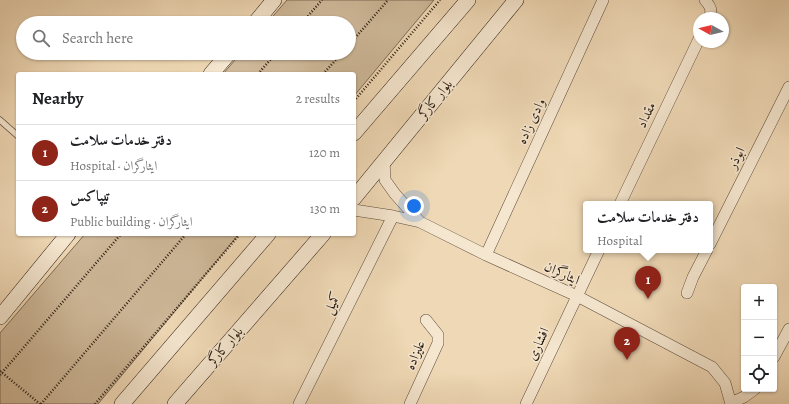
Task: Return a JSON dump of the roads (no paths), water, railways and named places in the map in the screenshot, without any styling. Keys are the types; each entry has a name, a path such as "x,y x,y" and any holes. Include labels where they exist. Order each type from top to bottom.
{"main road":[{"path":"261,16 274,0"},
{"path":"356,131 468,0"},
{"name":"بلوار کارگر","path":"356,196 516,0"},
{"path":"213,72 223,60"},
{"path":"0,317 66,236"},
{"path":"122,404 266,236"},
{"name":"بلوار کارگر","path":"175,404 321,236"}],"street":[{"name":"وادی زاده","path":"486,255 603,0"},
{"path":"705,0 710,7 711,12"},
{"name":"مقداد","path":"621,201 695,48"},
{"name":"ابوذر","path":"713,238 789,87"},
{"path":"384,161 385,180 395,194 420,222"},
{"name":"ایثارگران","path":"356,210 420,222 486,255 577,296 712,367 724,383 731,403"},
{"name":"کمیل","path":"299,404 393,216"},
{"path":"577,296 597,253"},
{"path":"687,293 706,253"},
{"name":"افشاری","path":"526,404 577,296"},
{"name":"علیزاده","path":"410,404 438,343 438,335 426,320"},
{"path":"775,356 789,329"},
{"path":"731,403 751,392"}],"lane":[{"path":"0,120 16,134"}],"place":[{"name":"دفتر خدمات سلامت","path":"648,299"},
{"name":"تیپاکس","path":"627,360"}]}
